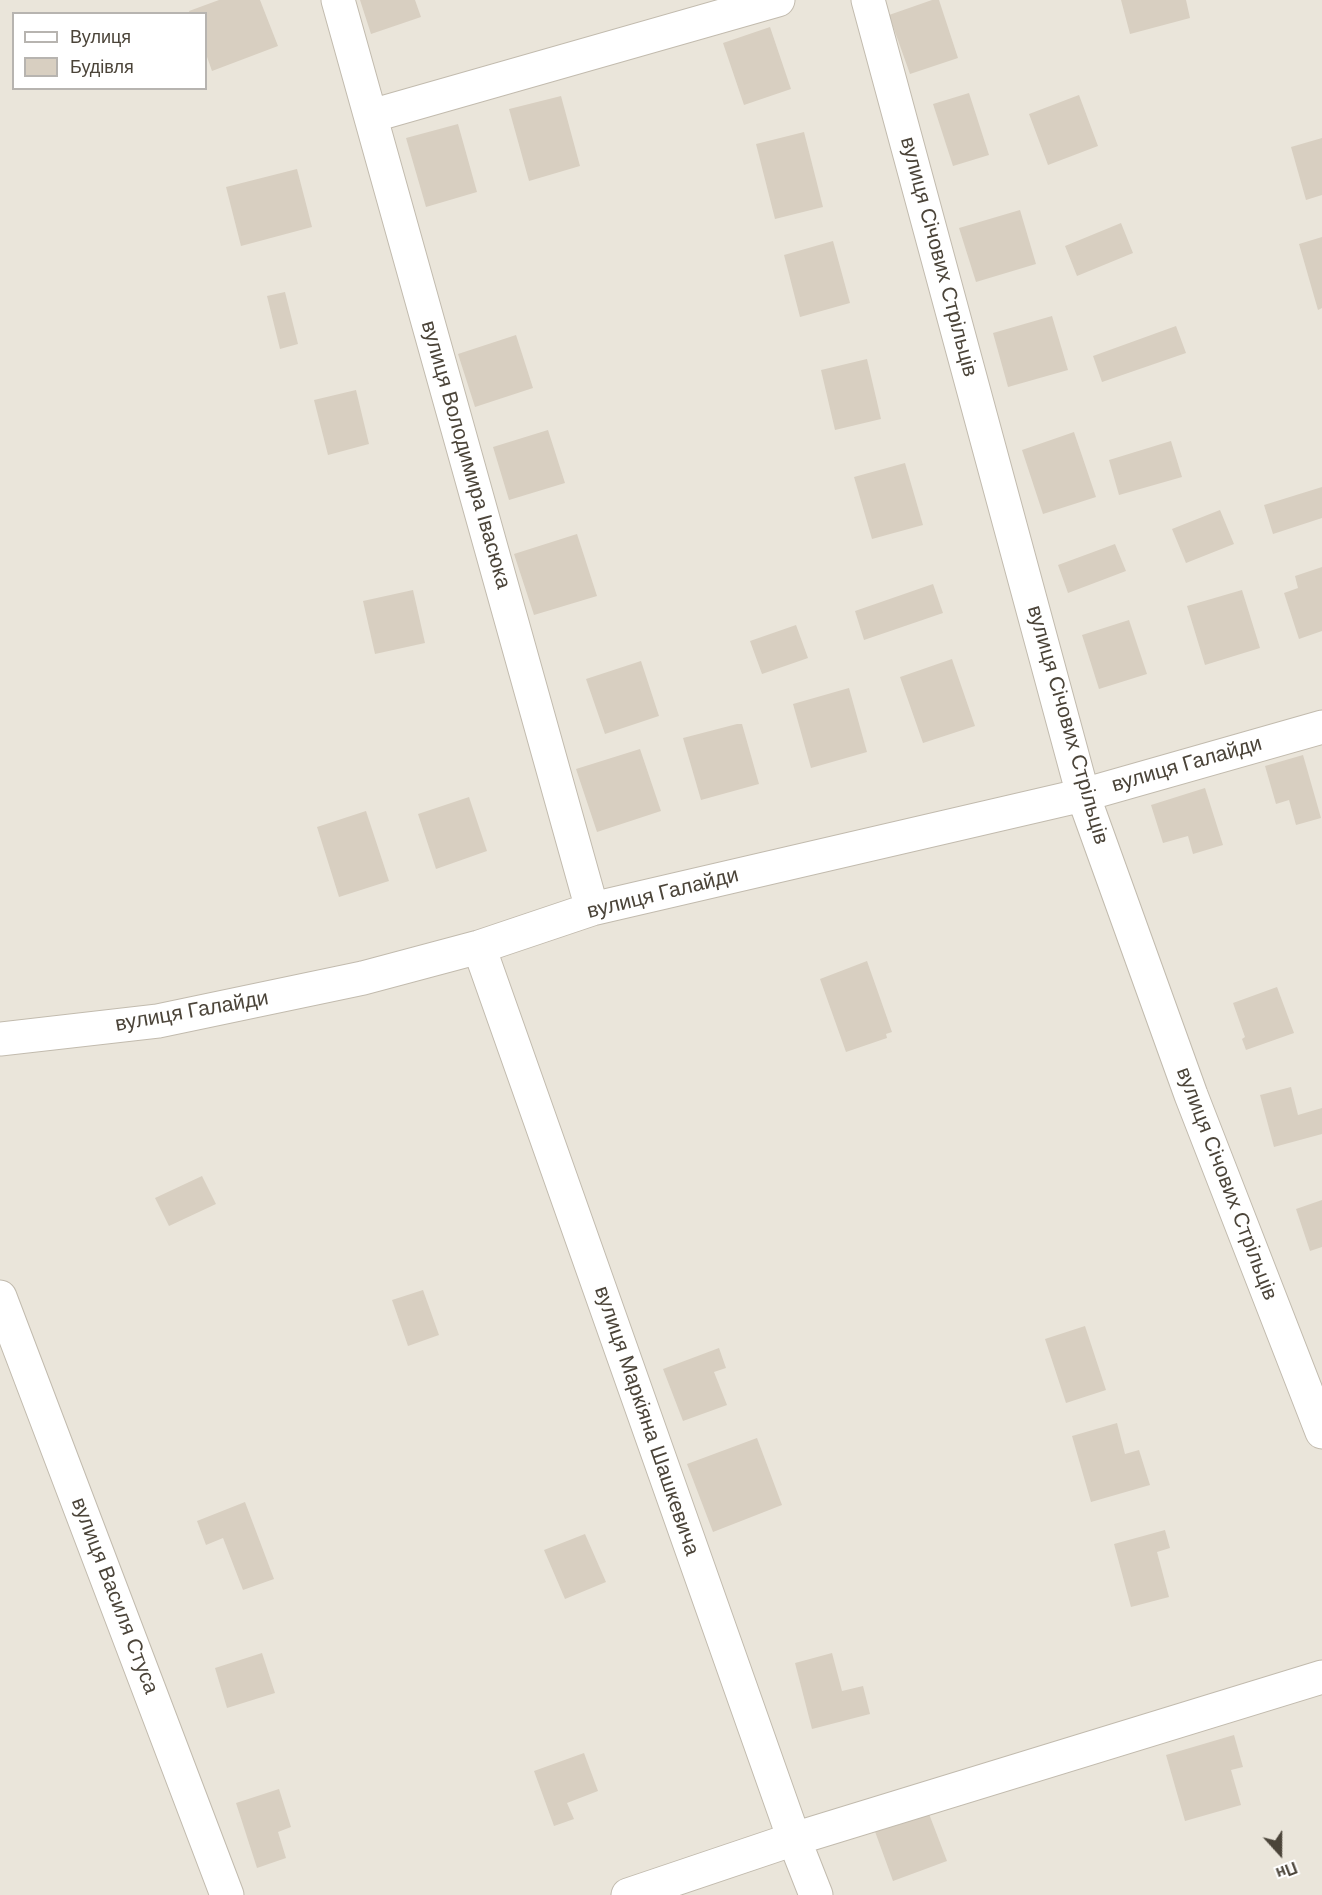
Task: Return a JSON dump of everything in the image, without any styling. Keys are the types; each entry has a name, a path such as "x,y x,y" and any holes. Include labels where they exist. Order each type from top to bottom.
{"street":[{"name":"вулиця Володимира Івасюка","path":"338,0 592,909"},
{"path":"371,116 777,0"},
{"name":"вулиця Січових Стрільців","path":"868,0 1083,795 1191,1095 1322,1432"},
{"name":"вулиця Галайди","path":"0,1039 158,1021 363,978 479,947 592,909 1083,795 1322,727"},
{"name":"вулиця Маркіяна Шашкевича","path":"479,947 794,1839 816,1895"},
{"name":"вулиця Василя Стуса","path":"0,1297 227,1895"},
{"path":"628,1895 794,1839 1322,1677"}],"shaded area":[{"path":"0,0 1322,0 1322,1895 0,1895"}],"building":[{"path":"219,0 260,0 278,46 212,71 207,57 207,12 189,11"},
{"path":"360,0 415,0 421,17 371,34"},
{"path":"932,0 939,0 958,58 910,74 889,15"},
{"path":"1121,0 1186,0 1190,18 1130,34"},
{"path":"770,27 791,89 744,105 723,43"},
{"path":"969,93 989,155 953,166 933,104"},
{"path":"1079,95 1098,146 1048,165 1029,114"},
{"path":"561,96 580,166 529,181 509,109"},
{"path":"458,124 477,192 426,207 406,138"},
{"path":"804,132 823,207 775,219 756,144"},
{"path":"1322,138 1322,195 1306,200 1291,147"},
{"path":"297,169 312,227 241,246 226,187"},
{"path":"1020,210 1036,264 976,282 959,228"},
{"path":"1121,223 1133,253 1077,276 1065,246"},
{"path":"1322,237 1322,308 1318,310 1299,244"},
{"path":"833,241 850,303 800,317 784,255"},
{"path":"285,292 298,344 280,349 267,296"},
{"path":"1052,316 1068,370 1008,387 993,333"},
{"path":"1176,326 1186,353 1102,382 1093,356"},
{"path":"516,335 533,388 475,407 458,354"},
{"path":"867,359 881,419 835,430 821,370"},
{"path":"356,390 369,444 328,455 314,400"},
{"path":"548,430 565,483 509,500 493,447"},
{"path":"1074,432 1096,497 1043,514 1022,450"},
{"path":"1171,441 1182,477 1119,495 1109,460"},
{"path":"905,463 923,525 872,539 854,477"},
{"path":"1322,487 1322,518 1273,534 1264,505"},
{"path":"1220,510 1234,544 1186,563 1172,529"},
{"path":"577,534 597,596 534,615 514,554"},
{"path":"1115,544 1126,571 1068,593 1058,565"},
{"path":"1322,567 1322,631 1299,639 1284,593 1298,588 1295,576"},
{"path":"933,584 943,613 864,640 855,611"},
{"path":"413,590 425,643 375,654 363,601"},
{"path":"1242,590 1260,648 1205,665 1187,606"},
{"path":"1129,620 1147,674 1099,689 1082,635"},
{"path":"796,625 808,658 762,674 750,641"},
{"path":"952,659 975,726 923,743 900,677"},
{"path":"641,661 659,716 605,734 586,679"},
{"path":"849,688 867,752 811,768 793,704"},
{"path":"742,724 759,784 701,800 683,738"},
{"path":"640,749 661,811 597,832 576,769"},
{"path":"1303,755 1321,818 1296,825 1289,800 1276,804 1265,766"},
{"path":"1205,788 1223,845 1193,854 1188,836 1163,843 1151,805"},
{"path":"469,797 487,851 436,869 418,814"},
{"path":"366,811 389,881 339,897 317,827"},
{"path":"867,961 892,1032 886,1034 887,1038 846,1052 820,979"},
{"path":"1277,987 1294,1033 1246,1050 1242,1039 1245,1037 1233,1003"},
{"path":"1291,1087 1298,1115 1322,1108 1322,1134 1274,1147 1260,1095"},
{"path":"202,1176 216,1204 169,1226 155,1198"},
{"path":"1322,1200 1322,1247 1310,1251 1296,1209"},
{"path":"423,1290 439,1335 408,1346 392,1300"},
{"path":"1085,1326 1106,1390 1066,1403 1045,1339"},
{"path":"719,1348 726,1368 714,1372 727,1405 683,1421 663,1369"},
{"path":"1117,1423 1125,1454 1139,1450 1150,1485 1091,1502 1072,1436"},
{"path":"757,1438 782,1505 713,1532 687,1464"},
{"path":"245,1502 274,1579 243,1590 223,1538 206,1545 197,1521"},
{"path":"1165,1530 1170,1548 1157,1552 1169,1597 1131,1607 1114,1544"},
{"path":"585,1534 606,1582 565,1599 544,1550"},
{"path":"262,1653 275,1693 227,1708 215,1668"},
{"path":"832,1653 842,1691 863,1686 870,1714 812,1729 795,1663"},
{"path":"1234,1735 1243,1767 1231,1770 1241,1805 1185,1821 1166,1755"},
{"path":"584,1753 598,1791 567,1803 574,1819 554,1826 534,1771"},
{"path":"279,1789 291,1827 278,1832 286,1858 257,1868 236,1803"},
{"path":"926,1806 947,1861 893,1881 873,1826"}]}
